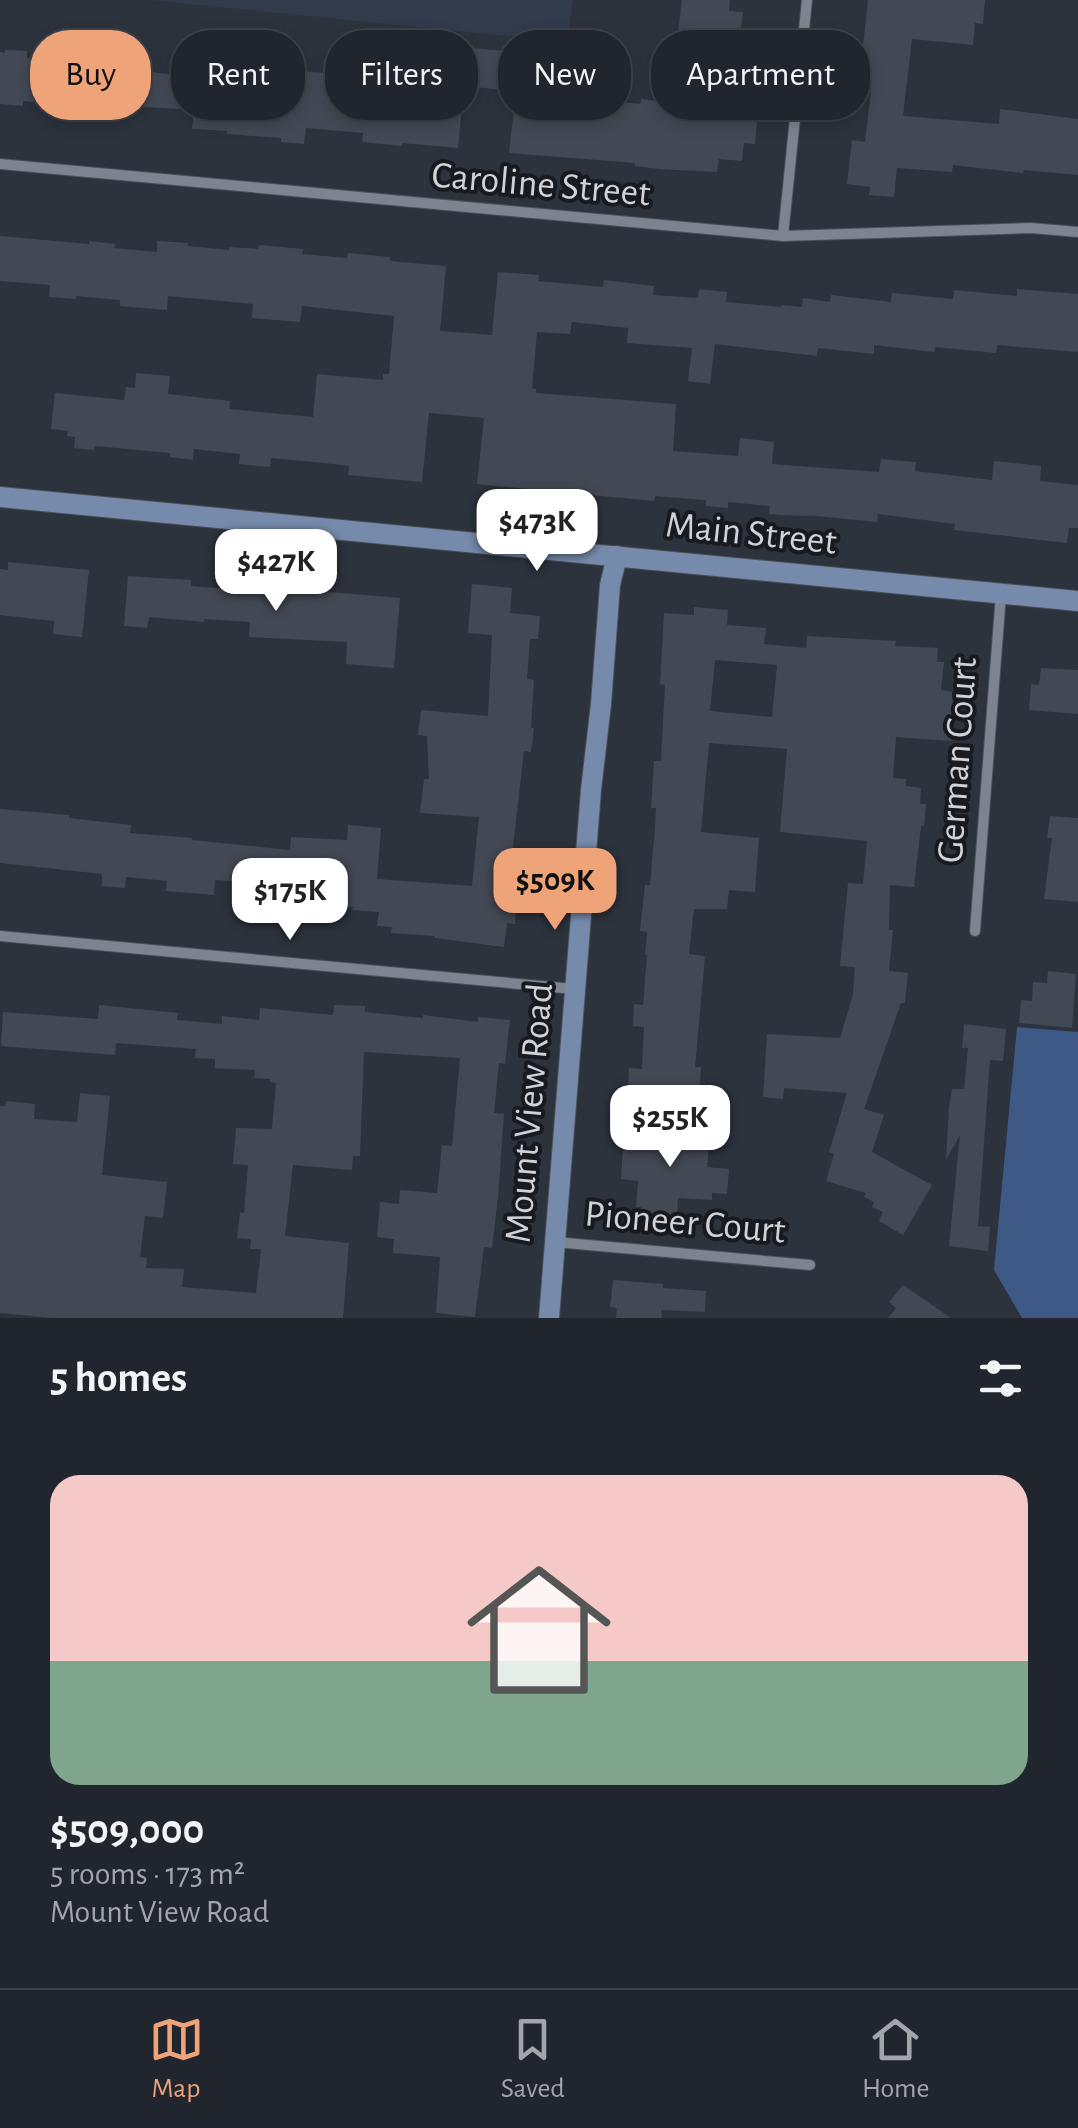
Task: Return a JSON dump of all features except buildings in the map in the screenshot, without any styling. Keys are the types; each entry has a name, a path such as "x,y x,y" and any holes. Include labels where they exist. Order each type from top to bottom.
{"street":[{"path":"783,236 808,0"},
{"name":"Caroline Street","path":"0,164 783,236 1032,228 1078,232"},
{"name":"Main Street","path":"0,497 1078,601"},
{"name":"Mount View Road","path":"549,1318 610,585 617,556"},
{"name":"German Court","path":"975,931 1001,594"},
{"path":"0,936 576,989"},
{"name":"Pioneer Court","path":"555,1242 810,1265"}],"shaded area":[{"path":"150,0 573,0 569,30 498,30 498,35 478,30"},
{"path":"1017,1027 1078,1032 1078,1318 1022,1318 994,1270"}]}
